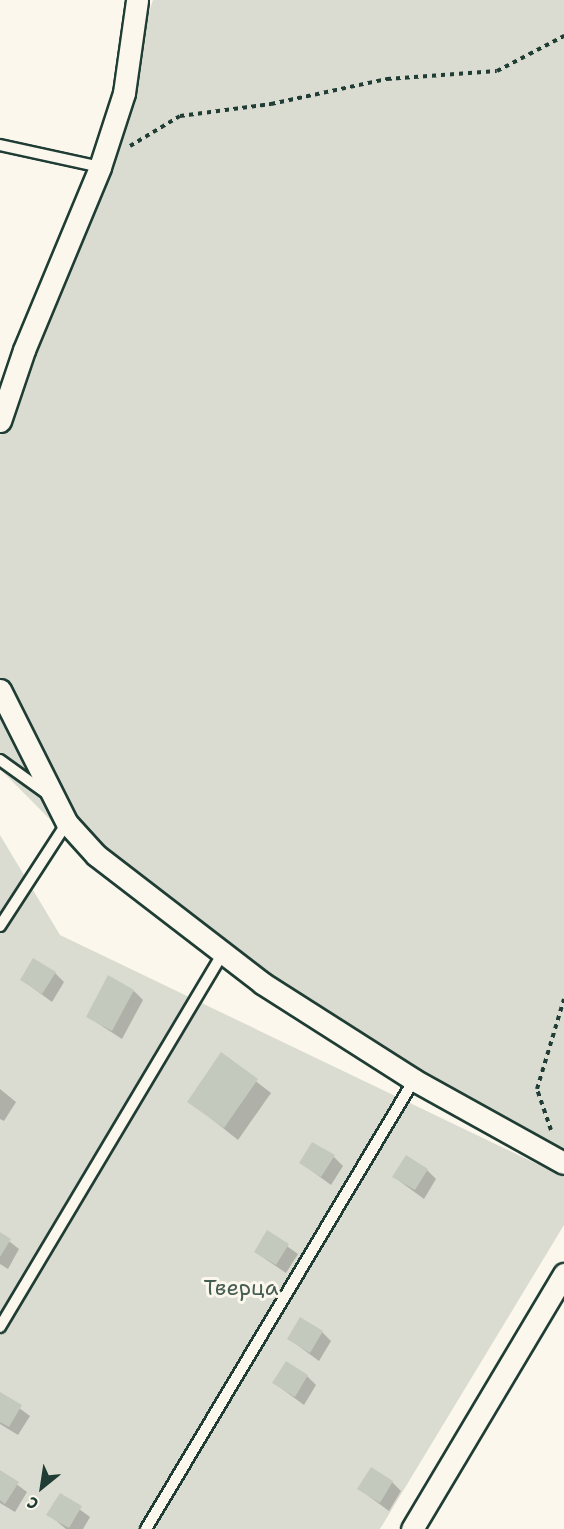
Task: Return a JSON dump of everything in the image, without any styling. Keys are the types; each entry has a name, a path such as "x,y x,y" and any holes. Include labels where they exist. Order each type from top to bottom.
{"street":[{"path":"0,421 24,350 100,167 124,93 137,0"},
{"path":"0,690 68,823 96,855 222,954 414,1080 562,1161"},
{"path":"412,1529 564,1274"}],"lane":[{"path":"0,145 100,167"},
{"path":"0,760 56,800"},
{"path":"0,926 68,823"},
{"path":"0,1327 222,954"},
{"path":"146,1529 414,1080"}],"path":[{"path":"100,167 180,116 271,104 387,79 496,72 564,36"},
{"path":"562,1161 537,1089 564,999"}],"green space":[{"path":"153,0 564,0 564,1163 109,879 0,769 0,436 54,296"},
{"name":"Тверца","path":"0,835 60,935 564,1177 564,1225 380,1529 0,1529"}],"building":[{"path":"33,958 56,972 42,994 20,980"},
{"path":"108,975 134,990 112,1031 86,1017"},
{"path":"221,1052 258,1079 224,1128 187,1102"},
{"path":"312,1142 335,1155 321,1177 299,1163"},
{"path":"406,1155 428,1169 415,1190 392,1177"},
{"path":"267,1230 289,1244 276,1265 254,1252"},
{"path":"0,1232 11,1239 0,1257"},
{"path":"300,1317 323,1331 310,1353 287,1339"},
{"path":"286,1361 308,1375 295,1397 272,1383"},
{"path":"0,1392 22,1405 9,1427 0,1422"},
{"path":"371,1467 393,1481 380,1503 357,1489"},
{"path":"0,1470 19,1482 5,1504 0,1500"},
{"path":"60,1493 82,1506 69,1528 46,1515"}]}
